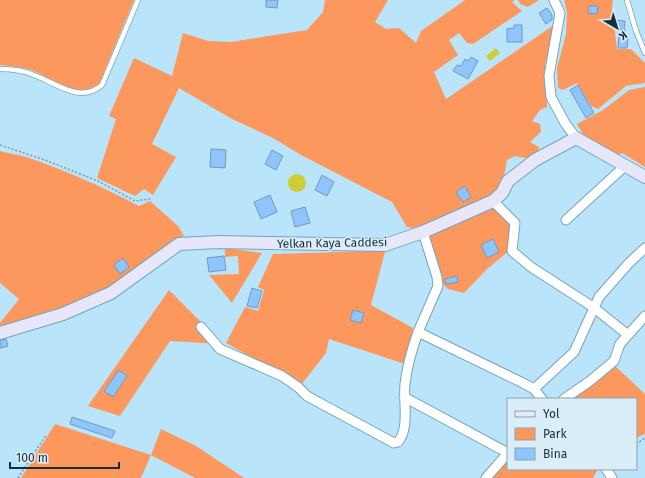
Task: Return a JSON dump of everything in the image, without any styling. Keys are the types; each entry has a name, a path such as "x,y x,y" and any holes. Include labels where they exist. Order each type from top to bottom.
{"street":[{"path":"554,0 560,13 549,76 552,97 565,123 576,138 645,177"},
{"name":"Yelkan Kaya Caddesi","path":"0,333 63,314 111,293 179,244 218,242 384,245 423,232 494,201 502,193 508,181 529,165 576,138"},
{"path":"566,220 626,165"},
{"path":"494,201 515,224 512,251 531,267 593,308 628,335"},
{"path":"201,327 220,349 282,376 298,387 307,396 394,443 398,442 403,435 404,397 411,352 438,286 437,277 423,232"},
{"path":"534,389 574,352 599,297 629,263 645,248"},
{"path":"565,398 590,381 614,361 620,344 645,316"},
{"path":"418,332 534,389 541,398"},
{"path":"404,397 507,452"},
{"path":"486,478 507,454"}],"lane":[{"path":"0,69 27,72 78,93 93,92 102,85 138,0"},
{"path":"627,0 636,31 645,53"}],"path":[{"path":"0,145 45,160 98,181 135,201 150,198"},
{"path":"18,478 46,435"}],"green space":[{"path":"0,0 134,0 99,84 89,89 80,90 63,86 37,72 28,69 0,65"},
{"path":"325,0 388,0 375,22 386,29 399,28 416,43 421,31 465,0 515,0 512,2 522,11 473,44 467,43 459,33 449,40 458,55 434,72 446,99 554,25 552,45 545,64 547,107 540,110 532,121 540,124 541,132 530,142 539,147 538,152 531,159 515,156 507,160 503,182 496,194 436,222 412,228 407,227 392,202 301,155 273,138 232,119 179,88 152,144 176,157 153,195 144,189 135,196 97,178 116,119 109,116 134,58 172,76 183,33 208,41 231,42 307,30 323,12"},
{"path":"518,0 539,0 528,7 520,4"},
{"path":"564,0 613,0 612,7 617,49 631,49 645,63 645,83 626,86 598,109 591,106 577,83 563,90 558,88 557,68 566,34 567,12"},
{"path":"645,87 645,167 622,153 618,155 584,136 577,124 603,110 629,90"},
{"path":"0,151 23,156 55,167 139,206 150,201 178,226 184,236 178,238 104,292 63,309 0,326 0,323 19,299 0,283"},
{"path":"493,204 511,225 509,251 487,269 464,293 448,289 443,284 429,233","holes":["493,239 499,252 487,258 481,245"]},
{"path":"225,248 262,253 232,303 209,275 239,274 238,256 225,257"},
{"path":"386,248 371,305 413,328 405,364 329,339 326,353 301,385 226,343 245,307 258,311 264,290 258,287 273,254 375,251","holes":["353,310 363,312 361,323 351,320"]},
{"path":"169,290 212,333 220,344 170,341 120,416 88,406"},
{"path":"614,365 645,394 645,434 637,438 637,398 571,398"},
{"path":"55,424 151,455 141,478 21,478"},
{"path":"161,429 196,446 244,478 195,478 151,455"},
{"path":"507,459 507,470 597,470 593,478 490,478"}],"shaded area":[{"path":"496,48 500,53 490,61 486,56"},
{"path":"297,174 303,177 306,183 303,189 297,192 291,189 288,183 291,177"}],"building":[{"path":"266,0 278,0 277,8 266,7"},
{"path":"589,6 598,6 597,14 588,13"},
{"path":"547,8 552,15 552,20 546,24 539,13"},
{"path":"615,20 625,21 624,30 615,29"},
{"path":"514,25 522,25 522,42 507,42 507,29 514,28"},
{"path":"619,30 625,30 625,38 628,38 627,48 618,48"},
{"path":"471,57 478,61 468,79 453,71 457,65 461,66 465,59 468,61"},
{"path":"578,85 594,113 586,118 570,90"},
{"path":"211,149 226,150 225,168 210,167"},
{"path":"272,150 283,156 276,170 265,164"},
{"path":"322,175 334,182 327,196 315,190"},
{"path":"465,186 471,197 463,202 456,192"},
{"path":"270,195 277,212 261,219 254,202"},
{"path":"305,207 310,223 295,227 291,211"},
{"path":"493,239 499,252 487,258 481,245"},
{"path":"224,256 226,270 209,272 207,258"},
{"path":"123,258 129,267 120,274 114,265"},
{"path":"457,276 458,282 446,284 445,279"},
{"path":"252,288 262,291 257,308 247,306"},
{"path":"353,310 364,313 361,323 350,320"},
{"path":"6,339 8,346 0,348 0,340"},
{"path":"119,370 127,376 113,397 104,391"},
{"path":"72,417 115,431 112,438 70,424"}]}
